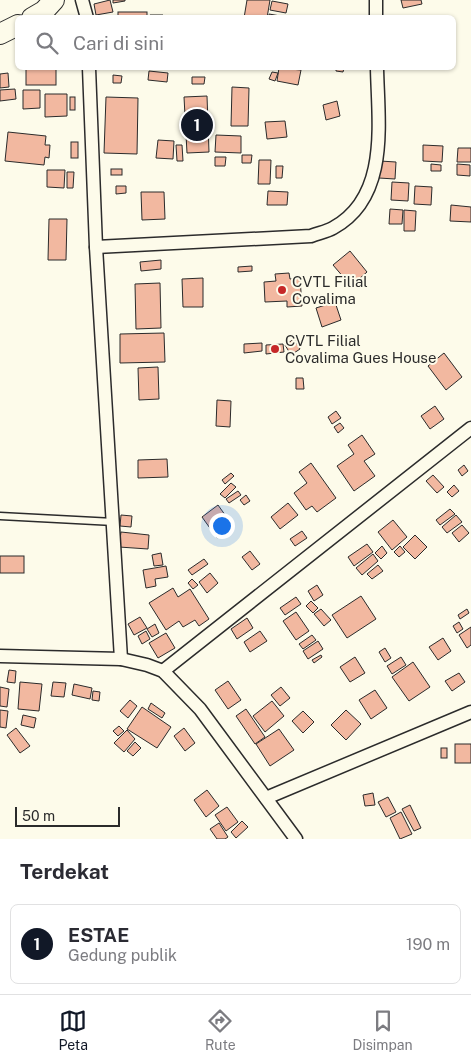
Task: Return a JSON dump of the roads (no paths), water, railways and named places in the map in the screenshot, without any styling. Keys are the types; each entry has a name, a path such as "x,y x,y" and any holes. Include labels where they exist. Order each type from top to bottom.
{"main road":[{"path":"37,15 44,11 54,0"},
{"path":"0,34 15,26"}],"street":[{"path":"82,0 86,15"},
{"path":"376,0 376,15"},
{"path":"89,70 96,247 121,659"},
{"path":"96,247 311,236 332,228 354,213 368,193 375,172 378,136 377,70"},
{"path":"163,671 471,428"},
{"path":"0,656 121,659 148,665 163,671 200,710 296,839"},
{"path":"266,798 471,712"}],"lane":[{"path":"0,516 114,522"}],"place":[{"name":"ESTAE","path":"197,125"},
{"name":"CVTL Filial Covalima","path":"282,290"},
{"name":"CVTL Filial Covalima Gues House","path":"275,349"}]}
